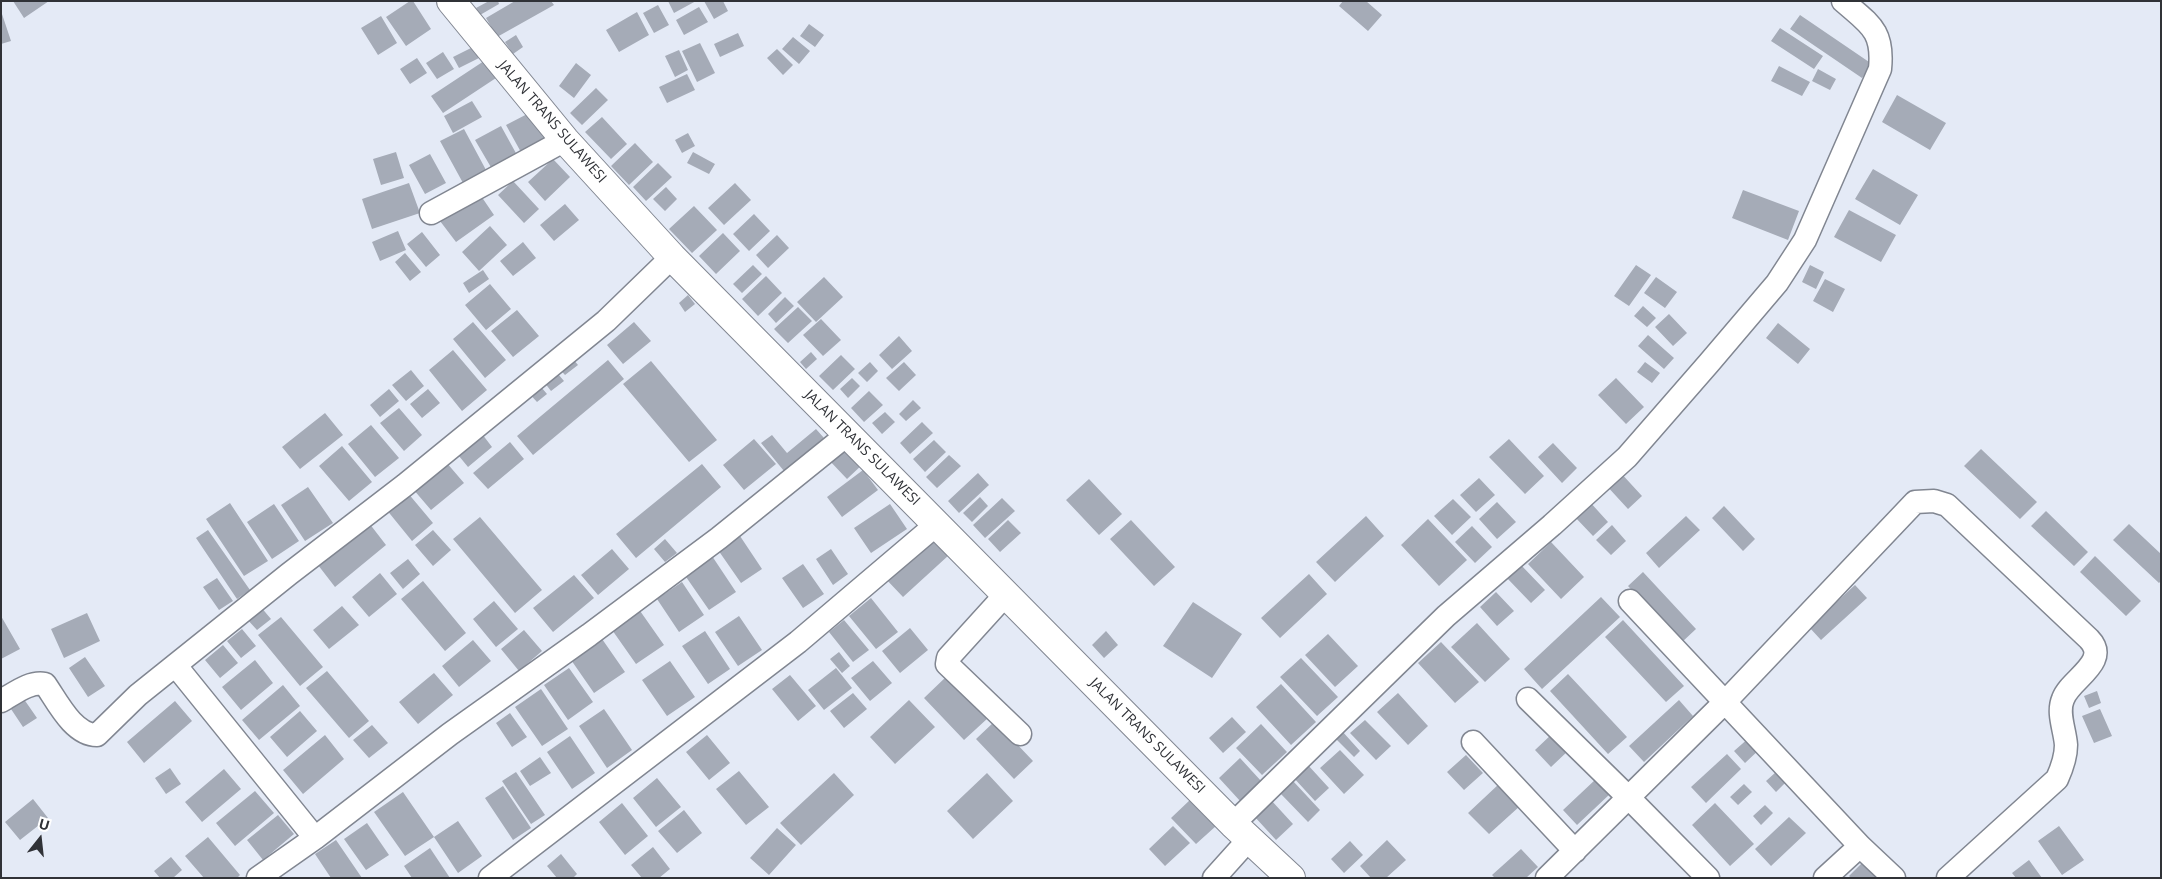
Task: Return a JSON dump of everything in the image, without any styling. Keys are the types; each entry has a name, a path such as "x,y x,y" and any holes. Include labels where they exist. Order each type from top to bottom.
{"highway":[{"name":"JALAN TRANS SULAWESI","path":"451,1 565,140 672,256 1242,831 1291,878"}],"street":[{"path":"1214,878 1242,831 1446,616 1552,525 1627,457 1777,283 1805,240 1880,69 1881,48 1879,37 1871,26 1842,1"},
{"path":"431,213 565,140"},
{"path":"1,702 30,685 45,684 76,726 91,735 97,734 138,695 289,574 405,485 606,321 672,256"},
{"path":"258,878 315,838 450,734 589,636 720,538 848,434"},
{"path":"1547,878 1725,702 1915,502 1934,501 1947,505 2089,639 2093,643 2095,656 2092,665 2068,689 2062,700 2061,711 2066,745 2065,759 2057,779 1948,878"},
{"path":"490,878 798,642 937,524"},
{"path":"1006,593 948,658 947,664 1020,734"},
{"path":"1630,600 1860,846 1894,878"},
{"path":"176,666 315,838"},
{"path":"1528,699 1630,798 1708,878"},
{"path":"1473,742 1575,850"},
{"path":"1825,878 1860,846"}],"building":[{"path":"13,1 49,1 24,18"},
{"path":"410,1 413,1 431,29 406,46 386,17"},
{"path":"489,1 498,1 499,4 480,15 476,8"},
{"path":"515,1 551,1 554,5 497,37 486,18"},
{"path":"668,1 696,1 674,13"},
{"path":"704,1 723,1 728,11 714,19"},
{"path":"1343,1 1366,1 1382,15 1368,31 1339,6"},
{"path":"658,5 669,25 654,33 643,13"},
{"path":"699,7 708,22 684,35 676,20"},
{"path":"1,11 11,41 1,44"},
{"path":"637,12 649,35 619,52 606,30"},
{"path":"1800,15 1872,64 1862,78 1790,29"},
{"path":"381,16 397,43 378,55 361,28"},
{"path":"809,24 824,35 815,47 800,36"},
{"path":"1780,28 1823,56 1814,69 1771,41"},
{"path":"738,33 744,46 720,57 714,44"},
{"path":"516,35 523,47 513,54 505,42"},
{"path":"793,37 810,51 799,64 782,49"},
{"path":"700,43 715,73 697,82 682,51"},
{"path":"473,47 479,58 459,68 453,57"},
{"path":"777,49 793,65 783,75 767,58"},
{"path":"679,50 688,70 675,77 665,56"},
{"path":"443,52 454,69 437,79 426,63"},
{"path":"417,58 427,73 410,84 400,69"},
{"path":"484,61 496,78 443,113 431,96"},
{"path":"576,63 591,75 574,98 559,86"},
{"path":"1779,66 1810,82 1802,96 1771,81"},
{"path":"1818,69 1836,79 1830,90 1812,81"},
{"path":"687,74 695,90 667,103 659,87"},
{"path":"596,88 608,100 582,125 570,113"},
{"path":"1897,95 1946,123 1930,150 1882,122"},
{"path":"472,101 482,117 453,133 444,116"},
{"path":"535,110 550,139 522,154 506,125"},
{"path":"602,117 627,144 611,159 585,132"},
{"path":"501,126 517,155 492,169 475,140"},
{"path":"464,129 486,170 463,183 440,141"},
{"path":"688,133 695,146 682,153 675,140"},
{"path":"635,143 653,162 629,185 611,166"},
{"path":"396,152 404,178 381,185 373,159"},
{"path":"693,152 715,164 709,174 687,163"},
{"path":"430,154 446,183 425,194 409,165"},
{"path":"553,159 570,177 545,201 528,182"},
{"path":"658,163 672,177 646,201 633,187"},
{"path":"1873,169 1918,195 1900,225 1855,199"},
{"path":"513,181 539,209 524,223 498,195"},
{"path":"409,183 420,213 372,229 362,199"},
{"path":"735,183 751,200 724,225 708,208"},
{"path":"666,187 677,199 665,211 653,199"},
{"path":"1743,190 1799,211 1788,240 1732,218"},
{"path":"479,193 494,215 456,242 440,221"},
{"path":"565,204 579,220 554,241 540,225"},
{"path":"694,206 717,230 692,253 669,229"},
{"path":"1849,210 1896,235 1881,262 1834,237"},
{"path":"754,214 770,231 749,251 733,234"},
{"path":"490,226 507,245 479,271 462,252"},
{"path":"398,231 406,250 380,261 372,242"},
{"path":"422,232 440,255 426,267 407,244"},
{"path":"723,233 740,251 716,274 699,256"},
{"path":"777,235 789,248 768,268 756,255"},
{"path":"523,242 536,258 513,276 500,261"},
{"path":"405,253 421,272 410,281 395,262"},
{"path":"753,265 762,274 742,293 733,284"},
{"path":"1636,265 1651,275 1629,306 1614,296"},
{"path":"1810,265 1824,272 1816,289 1802,282"},
{"path":"483,270 489,279 469,293 463,283"},
{"path":"766,276 782,293 758,316 742,299"},
{"path":"824,277 843,297 816,322 797,302"},
{"path":"1656,277 1677,292 1665,308 1644,293"},
{"path":"1825,279 1845,289 1833,312 1813,301"},
{"path":"490,284 511,309 486,330 465,305"},
{"path":"688,295 695,304 685,312 679,303"},
{"path":"785,297 794,306 776,323 768,314"},
{"path":"1643,306 1656,318 1647,327 1634,316"},
{"path":"798,307 812,321 788,343 774,329"},
{"path":"517,310 539,336 513,357 491,331"},
{"path":"1669,314 1687,333 1673,346 1655,327"},
{"path":"821,319 841,340 823,356 803,335"},
{"path":"473,322 506,360 485,378 453,339"},
{"path":"634,322 651,341 623,364 607,345"},
{"path":"1778,323 1810,349 1798,364 1766,338"},
{"path":"1648,335 1674,358 1664,369 1638,346"},
{"path":"899,336 912,351 892,369 879,355"},
{"path":"453,350 487,390 462,411 429,370"},
{"path":"811,352 817,359 806,369 800,362"},
{"path":"568,353 578,365 565,375 555,364"},
{"path":"841,355 855,369 833,390 819,376"},
{"path":"608,360 624,379 533,455 517,436"},
{"path":"651,361 717,440 689,462 623,384"},
{"path":"870,362 878,371 867,382 858,373"},
{"path":"904,362 916,375 899,391 886,378"},
{"path":"1645,362 1660,373 1652,383 1637,372"},
{"path":"553,368 564,381 551,391 541,378"},
{"path":"411,370 424,386 406,401 392,385"},
{"path":"852,378 860,386 848,398 840,389"},
{"path":"1616,378 1644,407 1626,424 1598,395"},
{"path":"536,381 547,394 537,402 526,390"},
{"path":"389,389 399,401 380,417 370,405"},
{"path":"428,389 440,403 422,418 410,404"},
{"path":"869,391 883,405 864,422 851,408"},
{"path":"913,400 921,408 906,421 899,414"},
{"path":"399,408 422,435 404,451 380,423"},
{"path":"885,412 895,422 882,434 872,423"},
{"path":"325,413 343,435 300,469 282,447"},
{"path":"922,422 933,433 910,454 900,443"},
{"path":"371,425 399,458 375,477 348,444"},
{"path":"816,429 824,438 784,471 761,443 772,435 787,453"},
{"path":"479,430 492,447 468,467 454,450"},
{"path":"754,439 776,464 744,490 723,465"},
{"path":"1509,439 1544,476 1525,494 1489,457"},
{"path":"934,440 946,452 925,472 913,459"},
{"path":"510,442 524,459 488,489 473,473"},
{"path":"845,443 864,463 847,479 828,459"},
{"path":"1553,443 1577,468 1562,483 1538,457"},
{"path":"342,446 372,482 349,501 319,466"},
{"path":"1981,449 2037,502 2020,519 1964,466"},
{"path":"949,455 961,466 937,488 926,477"},
{"path":"446,462 464,483 431,510 413,489"},
{"path":"702,464 721,487 636,558 616,534"},
{"path":"863,470 878,490 842,517 827,497"},
{"path":"1619,471 1642,496 1628,509 1605,484"},
{"path":"978,473 989,485 959,513 948,501"},
{"path":"1479,478 1495,495 1476,512 1460,495"},
{"path":"1089,479 1122,514 1099,535 1066,500"},
{"path":"308,487 333,523 305,541 281,505"},
{"path":"407,492 433,523 412,541 386,509"},
{"path":"980,497 988,506 972,522 963,513"},
{"path":"1002,498 1015,511 985,538 973,525"},
{"path":"1453,499 1471,517 1452,535 1434,516"},
{"path":"1589,501 1608,522 1593,536 1574,516"},
{"path":"1497,502 1516,522 1497,539 1479,519"},
{"path":"230,503 268,561 244,576 206,519"},
{"path":"274,504 299,541 272,559 247,522"},
{"path":"890,504 907,529 871,553 854,528"},
{"path":"1724,506 1755,539 1743,551 1712,518"},
{"path":"2046,511 2088,552 2074,566 2031,526"},
{"path":"1366,516 1384,536 1335,582 1316,562"},
{"path":"1686,516 1700,530 1659,568 1646,553"},
{"path":"480,517 542,590 515,613 453,539"},
{"path":"1428,519 1467,560 1439,586 1401,545"},
{"path":"1008,520 1021,533 1000,552 988,539"},
{"path":"1131,520 1175,567 1154,586 1110,539"},
{"path":"369,523 386,545 335,587 318,565"},
{"path":"2129,524 2161,554 2161,581 2159,583 2113,540"},
{"path":"1612,525 1626,541 1611,555 1596,540"},
{"path":"1472,526 1492,547 1475,563 1455,542"},
{"path":"208,530 250,590 237,599 196,538"},
{"path":"433,530 451,550 433,566 415,545"},
{"path":"738,533 762,569 741,583 716,547"},
{"path":"929,534 949,555 903,597 884,577"},
{"path":"665,539 677,553 665,562 654,549"},
{"path":"1551,542 1584,577 1561,599 1528,564"},
{"path":"612,549 629,569 598,595 581,575"},
{"path":"831,549 848,574 833,585 816,559"},
{"path":"712,556 736,592 709,610 684,574"},
{"path":"2095,556 2141,601 2126,616 2080,572"},
{"path":"408,559 420,574 403,589 390,573"},
{"path":"803,564 824,594 803,608 782,578"},
{"path":"1520,564 1545,590 1531,603 1506,577"},
{"path":"1643,572 1696,629 1681,643 1628,586"},
{"path":"380,573 397,594 369,617 352,597"},
{"path":"1309,574 1327,594 1280,638 1261,618"},
{"path":"574,575 594,598 553,632 533,608"},
{"path":"217,578 233,601 219,610 203,587"},
{"path":"423,581 466,633 445,651 401,599"},
{"path":"682,582 704,615 679,632 657,599"},
{"path":"1855,585 1867,598 1821,640 1809,627"},
{"path":"1496,592 1514,611 1497,626 1480,607"},
{"path":"1601,597 1620,617 1542,689 1524,669"},
{"path":"871,598 898,632 876,649 849,616"},
{"path":"494,601 518,629 496,647 473,619"},
{"path":"1193,602 1242,634 1212,678 1163,646"},
{"path":"260,606 271,619 257,630 246,618"},
{"path":"342,606 359,625 329,649 313,630"},
{"path":"638,608 664,645 636,664 610,627"},
{"path":"87,613 100,641 64,658 51,629"},
{"path":"1,616 20,649 1,659"},
{"path":"739,616 762,650 738,666 715,632"},
{"path":"281,617 323,667 300,686 258,635"},
{"path":"844,620 869,650 853,662 829,632"},
{"path":"1623,620 1684,686 1666,702 1605,637"},
{"path":"1477,623 1510,659 1485,682 1451,647"},
{"path":"910,628 928,650 900,673 882,651"},
{"path":"242,629 256,646 241,658 227,641"},
{"path":"524,630 542,651 519,671 501,649"},
{"path":"705,631 730,669 708,684 682,646"},
{"path":"1106,631 1118,645 1104,658 1092,645"},
{"path":"1328,634 1358,666 1335,687 1305,655"},
{"path":"600,636 625,672 594,693 569,657"},
{"path":"473,640 491,661 459,687 442,666"},
{"path":"1441,642 1479,682 1455,703 1418,663"},
{"path":"223,645 238,663 220,678 205,660"},
{"path":"839,652 850,666 842,673 830,659"},
{"path":"85,657 105,686 88,697 69,668"},
{"path":"1301,658 1338,697 1317,716 1280,677"},
{"path":"255,660 273,683 241,710 222,687"},
{"path":"670,661 695,697 667,716 642,680"},
{"path":"873,661 892,683 870,701 851,678"},
{"path":"569,668 593,702 568,720 544,685"},
{"path":"836,668 852,688 824,710 808,690"},
{"path":"327,671 369,721 349,738 306,688"},
{"path":"434,673 453,695 418,724 399,702"},
{"path":"1568,674 1627,737 1608,754 1550,691"},
{"path":"790,675 816,706 798,721 772,689"},
{"path":"948,675 988,718 964,740 924,698"},
{"path":"1281,684 1316,722 1291,745 1256,707"},
{"path":"283,685 300,706 259,740 242,720"},
{"path":"541,689 568,729 542,746 515,707"},
{"path":"2097,691 2101,703 2089,708 2084,696"},
{"path":"19,692 37,718 23,727 5,700"},
{"path":"853,693 867,709 844,728 830,711"},
{"path":"1398,693 1428,726 1408,745 1377,712"},
{"path":"909,700 935,727 895,764 870,737"},
{"path":"1679,700 1693,716 1644,762 1629,746"},
{"path":"175,701 192,721 144,763 127,742"},
{"path":"604,709 632,750 607,768 579,726"},
{"path":"2100,709 2112,736 2094,743 2082,716"},
{"path":"300,711 317,731 287,757 270,737"},
{"path":"510,713 527,737 512,747 496,723"},
{"path":"1232,717 1246,732 1223,753 1209,738"},
{"path":"1365,720 1391,746 1376,760 1350,733"},
{"path":"995,721 1033,761 1014,779 976,739"},
{"path":"1261,724 1287,752 1262,775 1236,748"},
{"path":"372,725 388,743 369,758 353,740"},
{"path":"1342,731 1360,751 1354,757 1335,738"},
{"path":"1553,733 1569,750 1551,767 1535,750"},
{"path":"325,735 344,759 303,794 283,770"},
{"path":"707,735 730,763 709,780 686,752"},
{"path":"570,736 595,773 572,789 547,752"},
{"path":"1750,737 1761,748 1745,763 1734,751"},
{"path":"1340,750 1364,775 1344,794 1320,768"},
{"path":"1727,754 1741,769 1706,803 1691,787"},
{"path":"1466,755 1483,773 1464,790 1447,772"},
{"path":"540,757 551,773 530,786 520,771"},
{"path":"1240,758 1262,782 1241,802 1219,778"},
{"path":"1307,764 1329,788 1315,801 1293,777"},
{"path":"170,768 181,784 166,794 155,778"},
{"path":"224,769 241,789 202,822 185,802"},
{"path":"739,771 769,807 746,825 716,789"},
{"path":"516,772 545,815 531,824 502,781"},
{"path":"1776,772 1785,783 1776,792 1766,781"},
{"path":"834,773 854,795 801,845 780,823"},
{"path":"987,773 1013,801 973,839 947,811"},
{"path":"657,778 681,807 656,827 633,798"},
{"path":"1596,779 1610,794 1577,825 1563,810"},
{"path":"1293,781 1320,810 1308,822 1280,793"},
{"path":"1499,784 1520,806 1489,834 1468,813"},
{"path":"1744,784 1752,792 1738,805 1730,797"},
{"path":"503,786 531,828 513,840 485,798"},
{"path":"255,791 274,813 235,846 216,823"},
{"path":"403,792 434,837 405,856 374,812"},
{"path":"33,799 48,818 20,840 5,822"},
{"path":"1191,799 1216,826 1196,844 1171,818"},
{"path":"1271,800 1293,824 1276,840 1254,816"},
{"path":"622,803 648,836 625,855 599,822"},
{"path":"1715,803 1754,844 1730,866 1692,825"},
{"path":"1765,805 1773,813 1761,825 1753,816"},
{"path":"684,810 702,833 677,853 658,831"},
{"path":"278,815 294,834 263,860 247,840"},
{"path":"1789,817 1806,833 1771,866 1755,849"},
{"path":"458,821 482,856 458,873 434,837"},
{"path":"367,823 389,855 366,870 344,839"},
{"path":"1173,826 1190,843 1165,866 1149,849"},
{"path":"2059,826 2084,860 2062,875 2038,841"},
{"path":"777,828 796,845 769,875 750,858"},
{"path":"208,837 240,875 237,878 204,878 185,856"},
{"path":"336,840 362,878 331,878 315,854"},
{"path":"1387,840 1406,860 1386,878 1371,878 1360,866"},
{"path":"1350,841 1363,855 1344,873 1331,859"},
{"path":"653,847 670,869 659,878 642,878 631,865"},
{"path":"430,848 450,878 412,878 404,866"},
{"path":"1521,849 1538,867 1526,878 1495,878 1492,875"},
{"path":"561,854 577,874 573,878 557,878 547,866"},
{"path":"171,857 182,870 173,878 160,878 154,871"},
{"path":"1867,858 1886,878 1851,878 1849,876"},
{"path":"2029,860 2042,878 2016,878 2012,873"}]}
